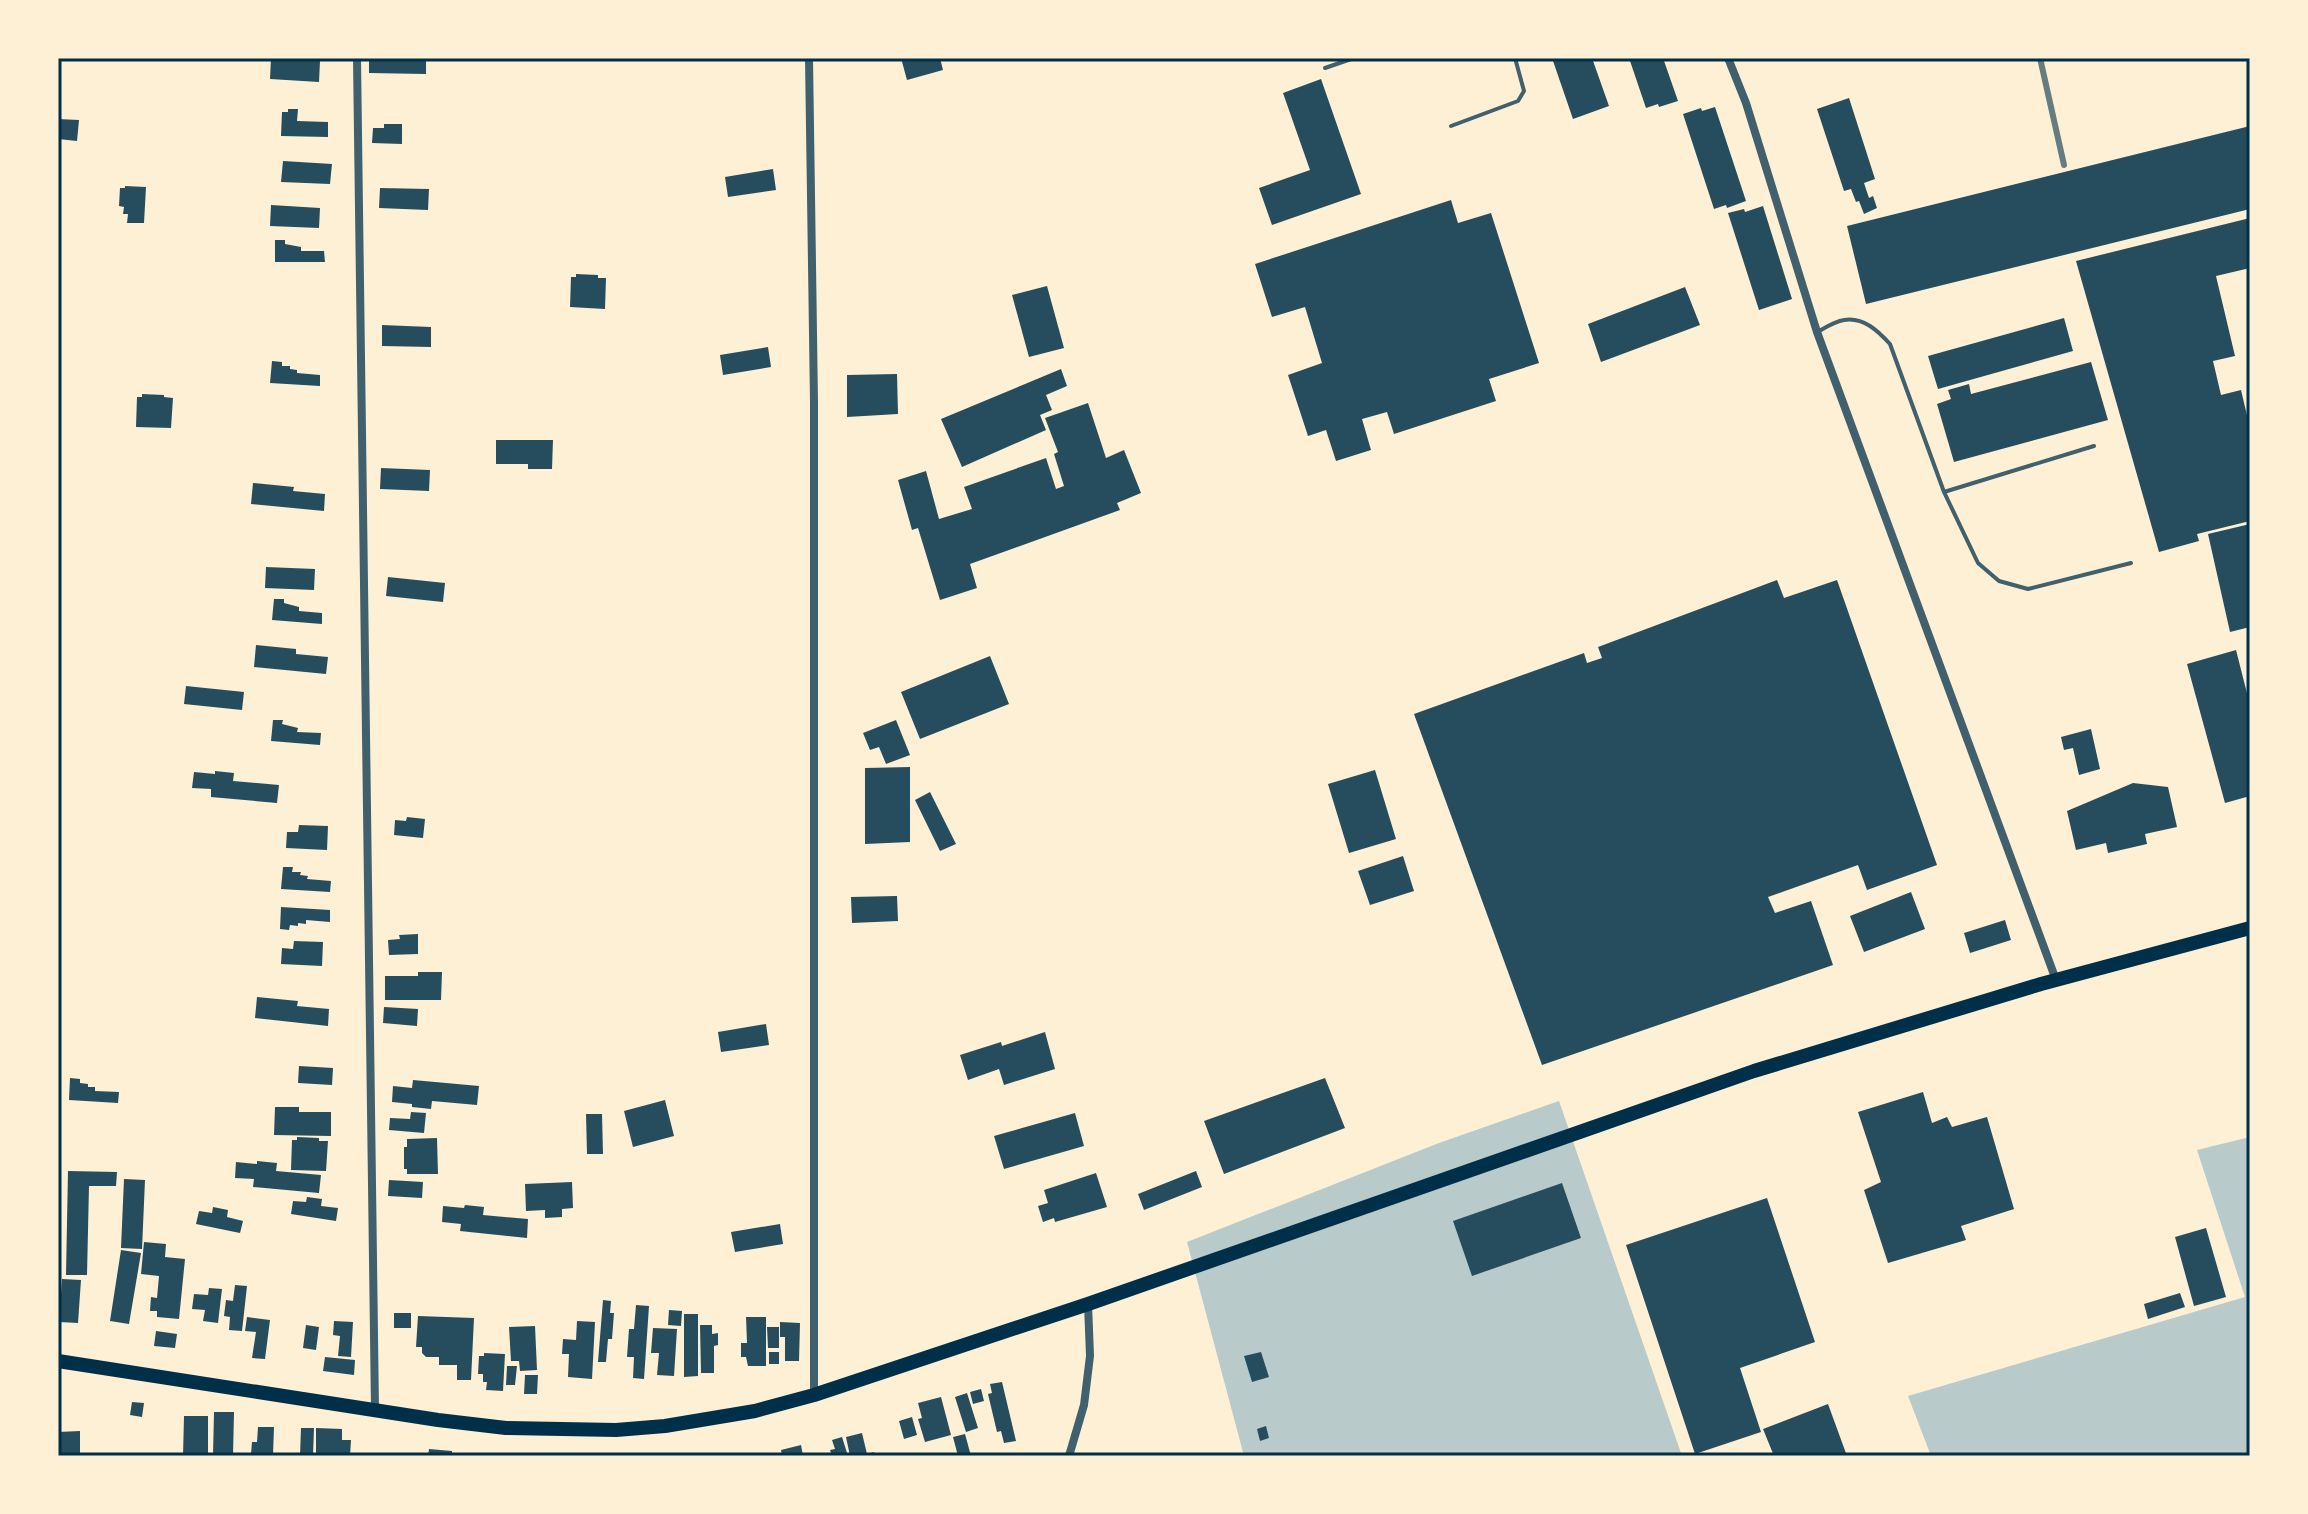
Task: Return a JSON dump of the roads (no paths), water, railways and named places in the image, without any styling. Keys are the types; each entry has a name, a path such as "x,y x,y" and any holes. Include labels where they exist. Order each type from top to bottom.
{"main road":[{"path":"58,1361 506,1428 616,1430 665,1426 755,1411 814,1395 1088,1304 1754,1071 2056,980 2250,928"}],"street":[{"path":"357,58 375,1410"},
{"path":"809,58 814,402 814,1395"},
{"path":"1728,58 1746,103 1817,332 2056,980"},
{"path":"1069,1456 1084,1405 1090,1356 1088,1304"}],"lane":[{"path":"1325,68 1354,58"},
{"path":"1451,126 1518,101 1524,91 1515,58"},
{"path":"1817,332 1844,320 1865,322 1890,344 1944,492 1978,563 1999,581 2028,589 2131,563"},
{"path":"1944,492 2094,446"}],"railway":[{"path":"2040,58 2064,165"}]}
